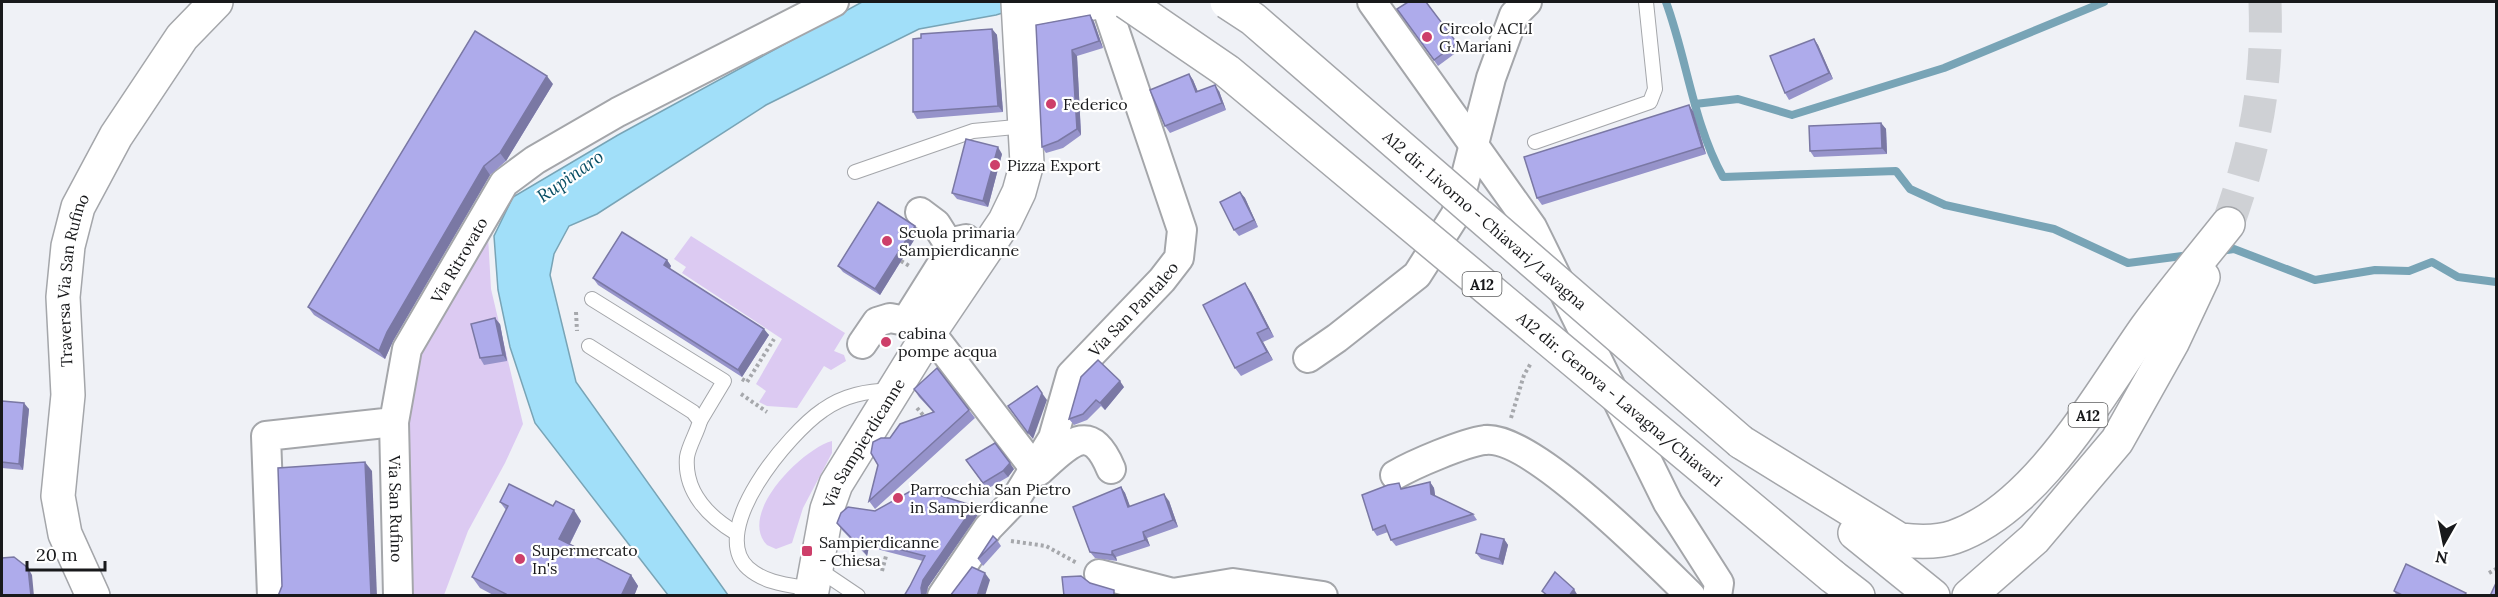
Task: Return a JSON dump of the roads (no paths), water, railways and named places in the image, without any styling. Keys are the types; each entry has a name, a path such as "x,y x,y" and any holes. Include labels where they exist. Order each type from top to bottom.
{"main road":[{"name":"Traversa Via San Rufino","path":"93,596 65,534 58,496 68,395 63,297 68,246 78,207 116,136 182,37 216,2"},
{"path":"1019,9 1098,2"},
{"name":"A12 dir. Genova - Lavagna/Chiavari","path":"1126,2 1227,71 1840,586"},
{"name":"A12 dir. Livorno - Chiavari/Lavagna","path":"1227,2 1253,19 1741,442 1888,545"},
{"name":"Via Sampierdicanne","path":"813,584 827,509 836,484 930,332 1005,221 1019,192 1027,163 1019,9"},
{"name":"A12","path":"1888,545 1953,537 1977,527 2013,503 2081,425 2147,328 2228,224 2172,344 2117,441 2034,539 1969,596"},
{"name":"A12","path":"1888,545 1930,593"},
{"name":"A12","path":"1840,586 1858,596"}],"street":[{"name":"Via Ritrovato","path":"394,422 407,349 504,183 535,160 618,112 834,2"},
{"name":"Via San Pantaleo","path":"942,596 987,528 1015,501 1053,438 1071,375 1162,280 1179,258 1182,230 1105,2"},
{"path":"1372,2 1532,227 1668,503 1719,584 1717,596"},
{"path":"1308,358 1417,275 1456,214 1491,78 1514,15 1527,2"},
{"path":"862,344 877,322 890,318 906,321 961,241 948,243 936,224 920,212"},
{"path":"930,332 1034,468 1039,471 1070,443 1088,440 1102,448 1111,469"},
{"path":"272,596 266,436 394,422"},
{"name":"Via San Rufino","path":"394,422 398,596"},
{"path":"1395,475 1416,464 1485,440 1503,443 1545,466 1602,512 1691,596"},
{"path":"1099,574 1173,593 1233,583 1323,596"}],"lane":[{"path":"1535,142 1650,102 1655,89 1647,2"},
{"path":"855,172 973,131 1026,126"},
{"path":"592,299 724,381 700,421 687,457 689,476 695,494 704,508 714,521 736,533"},
{"path":"588,346 693,412 700,421"},
{"path":"858,596 813,584 764,580 747,567 737,553 736,533 759,481 780,450 822,410 852,396 870,391 894,390"}],"water":[{"name":"Rupinaro","path":"862,2 1038,2 996,15 919,29 766,105 597,214 569,226 554,254 550,275 576,382 728,595 668,595 535,423 510,347 498,290 494,236 513,197 618,135"}],"waterway":[{"path":"1666,2 1704,135 1723,177 1896,171 1910,189 1945,205 2054,229 2128,263 2190,255"},
{"path":"1695,104 1738,99 1792,115 1944,68 2104,2"},
{"path":"2220,251 2234,249 2315,280 2375,270 2409,271 2432,262 2458,277 2496,282"}],"tunnel":[{"path":"2228,224 2246,169 2258,115 2264,60 2265,2"}],"place":[{"name":"Circolo ACLI G.Mariani","path":"1427,37"},
{"name":"Federico","path":"1051,104"},
{"name":"Pizza Export","path":"995,165"},
{"name":"Scuola primaria Sampierdicanne","path":"887,241"},
{"name":"cabina pompe acqua","path":"886,342"},
{"name":"Parrocchia San Pietro in Sampierdicanne","path":"898,498"},
{"name":"Sampierdicanne - Chiesa","path":"807,551"},
{"name":"Supermercato In's","path":"520,559"}]}
